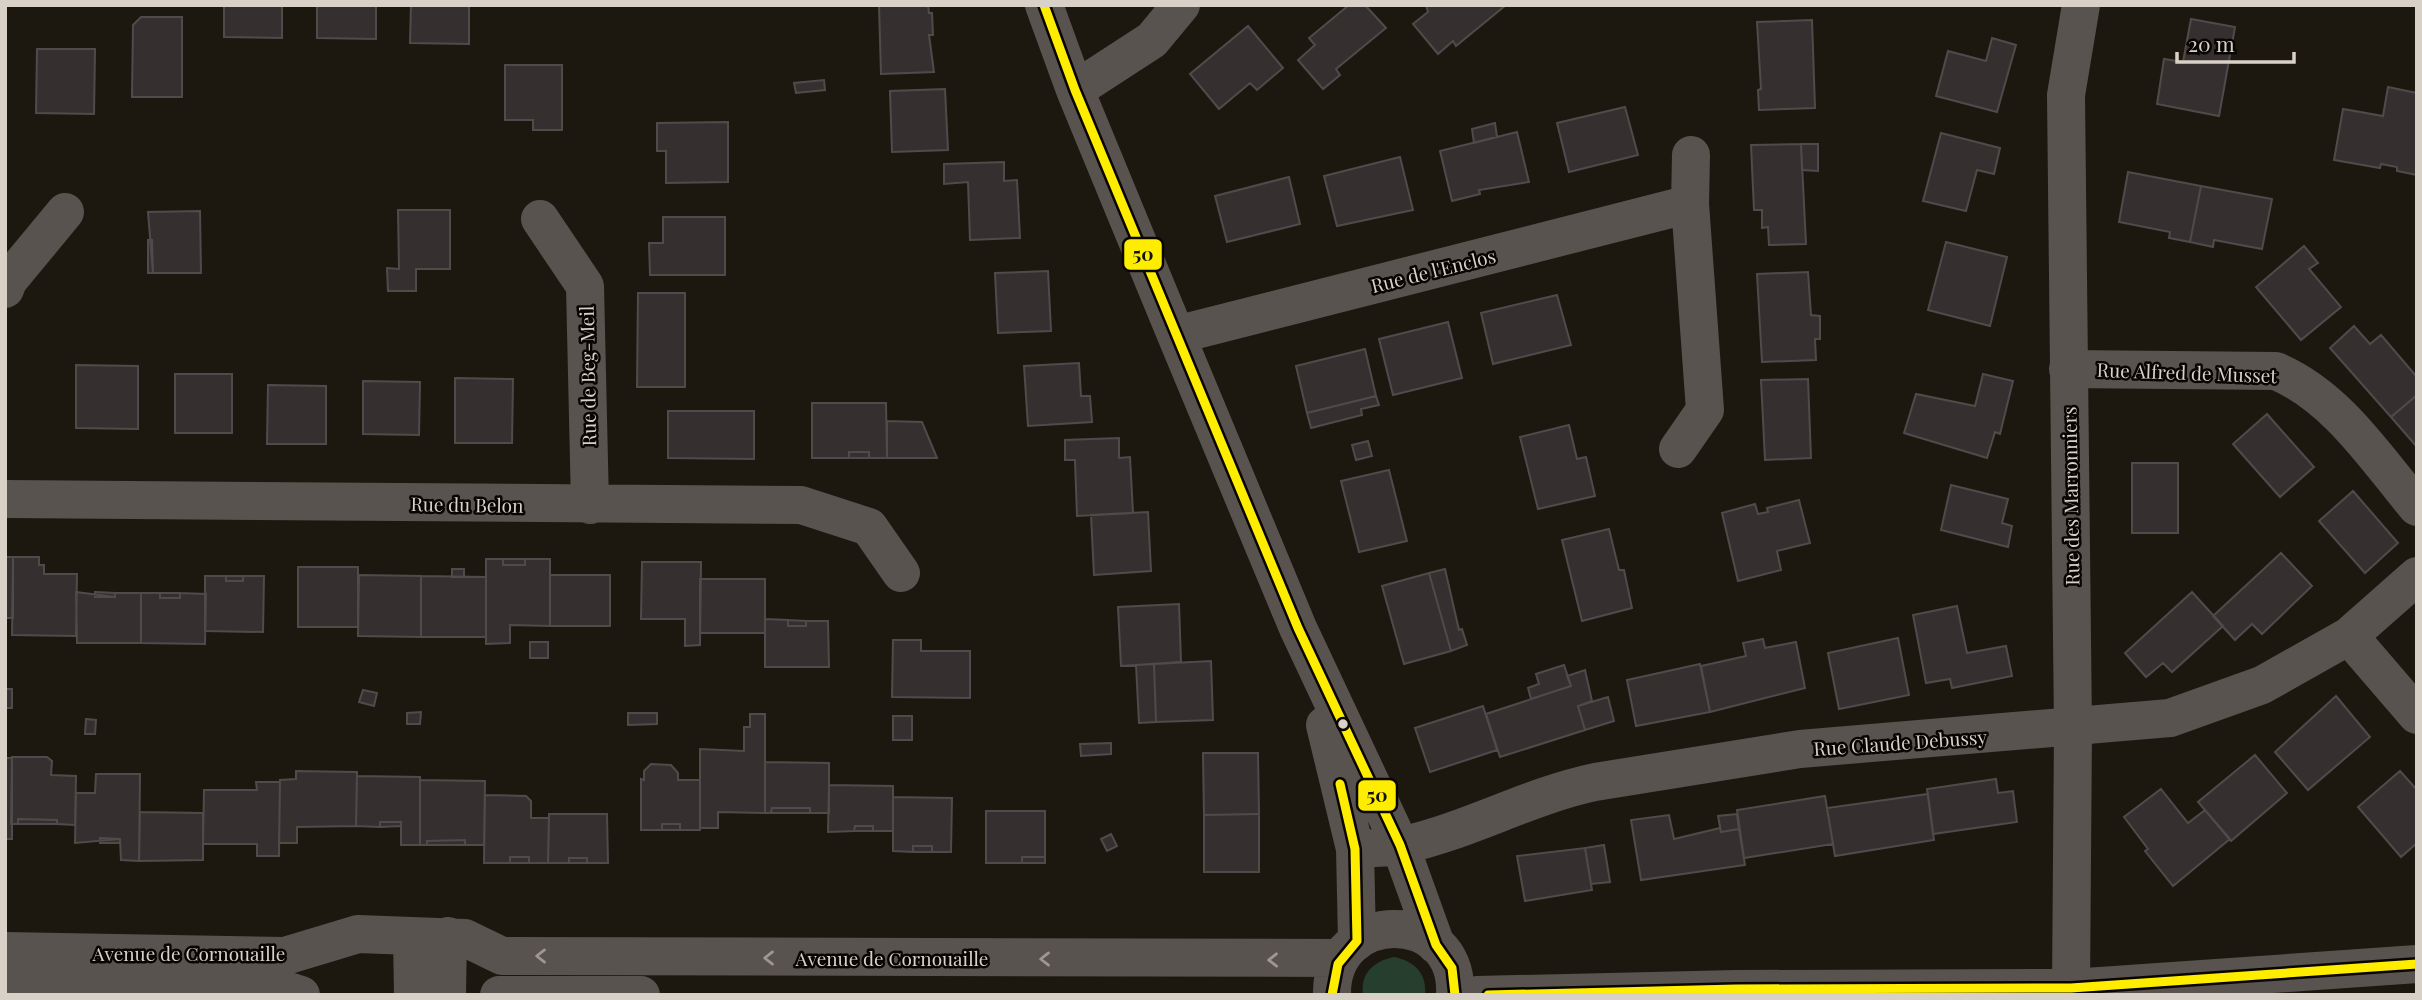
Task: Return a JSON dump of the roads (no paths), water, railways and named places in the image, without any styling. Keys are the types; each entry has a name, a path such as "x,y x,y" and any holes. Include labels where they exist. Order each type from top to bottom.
{"street":[{"path":"1044,5 1075,90 1298,628 1400,845 1436,945 1452,968 1455,995"},
{"path":"1075,90 1152,40 1181,5"},
{"name":"Rue des Marronniers","path":"2071,988 2073,729 2066,95 2081,5"},
{"path":"1678,449 1705,410 1690,204 1691,155"},
{"name":"Rue de l'Enclos","path":"1176,335 1690,204"},
{"path":"5,289 8,281 65,212"},
{"name":"Rue de Beg-Meil","path":"540,219 585,286 590,505"},
{"name":"Rue Alfred de Musset","path":"2068,369 2276,371 2303,383 2325,399 2417,507"},
{"name":"Rue du Belon","path":"5,499 801,505 869,527 901,573"},
{"name":"Rue Claude Debussy","path":"1355,849 1400,845 1437,836 1563,789 1800,749 2073,729 2170,718 2262,685 2349,636 2417,576"},
{"path":"1298,628 1355,849 1349,949 1333,979 1332,995"},
{"path":"2349,636 2417,715"},
{"path":"1349,949 1378,930 1393,928 1417,932 1436,945"},
{"name":"Avenue de Cornouaille","path":"5,951 285,956 358,934 465,938 502,956 1349,949"},
{"path":"413,995 430,937"},
{"path":"430,937 447,995"},
{"path":"1477,995 1737,989 2233,986 2417,964"},
{"name":"Avenue de Cornouaille","path":"5,987 288,991 301,995"},
{"path":"499,995 642,995"}]}
